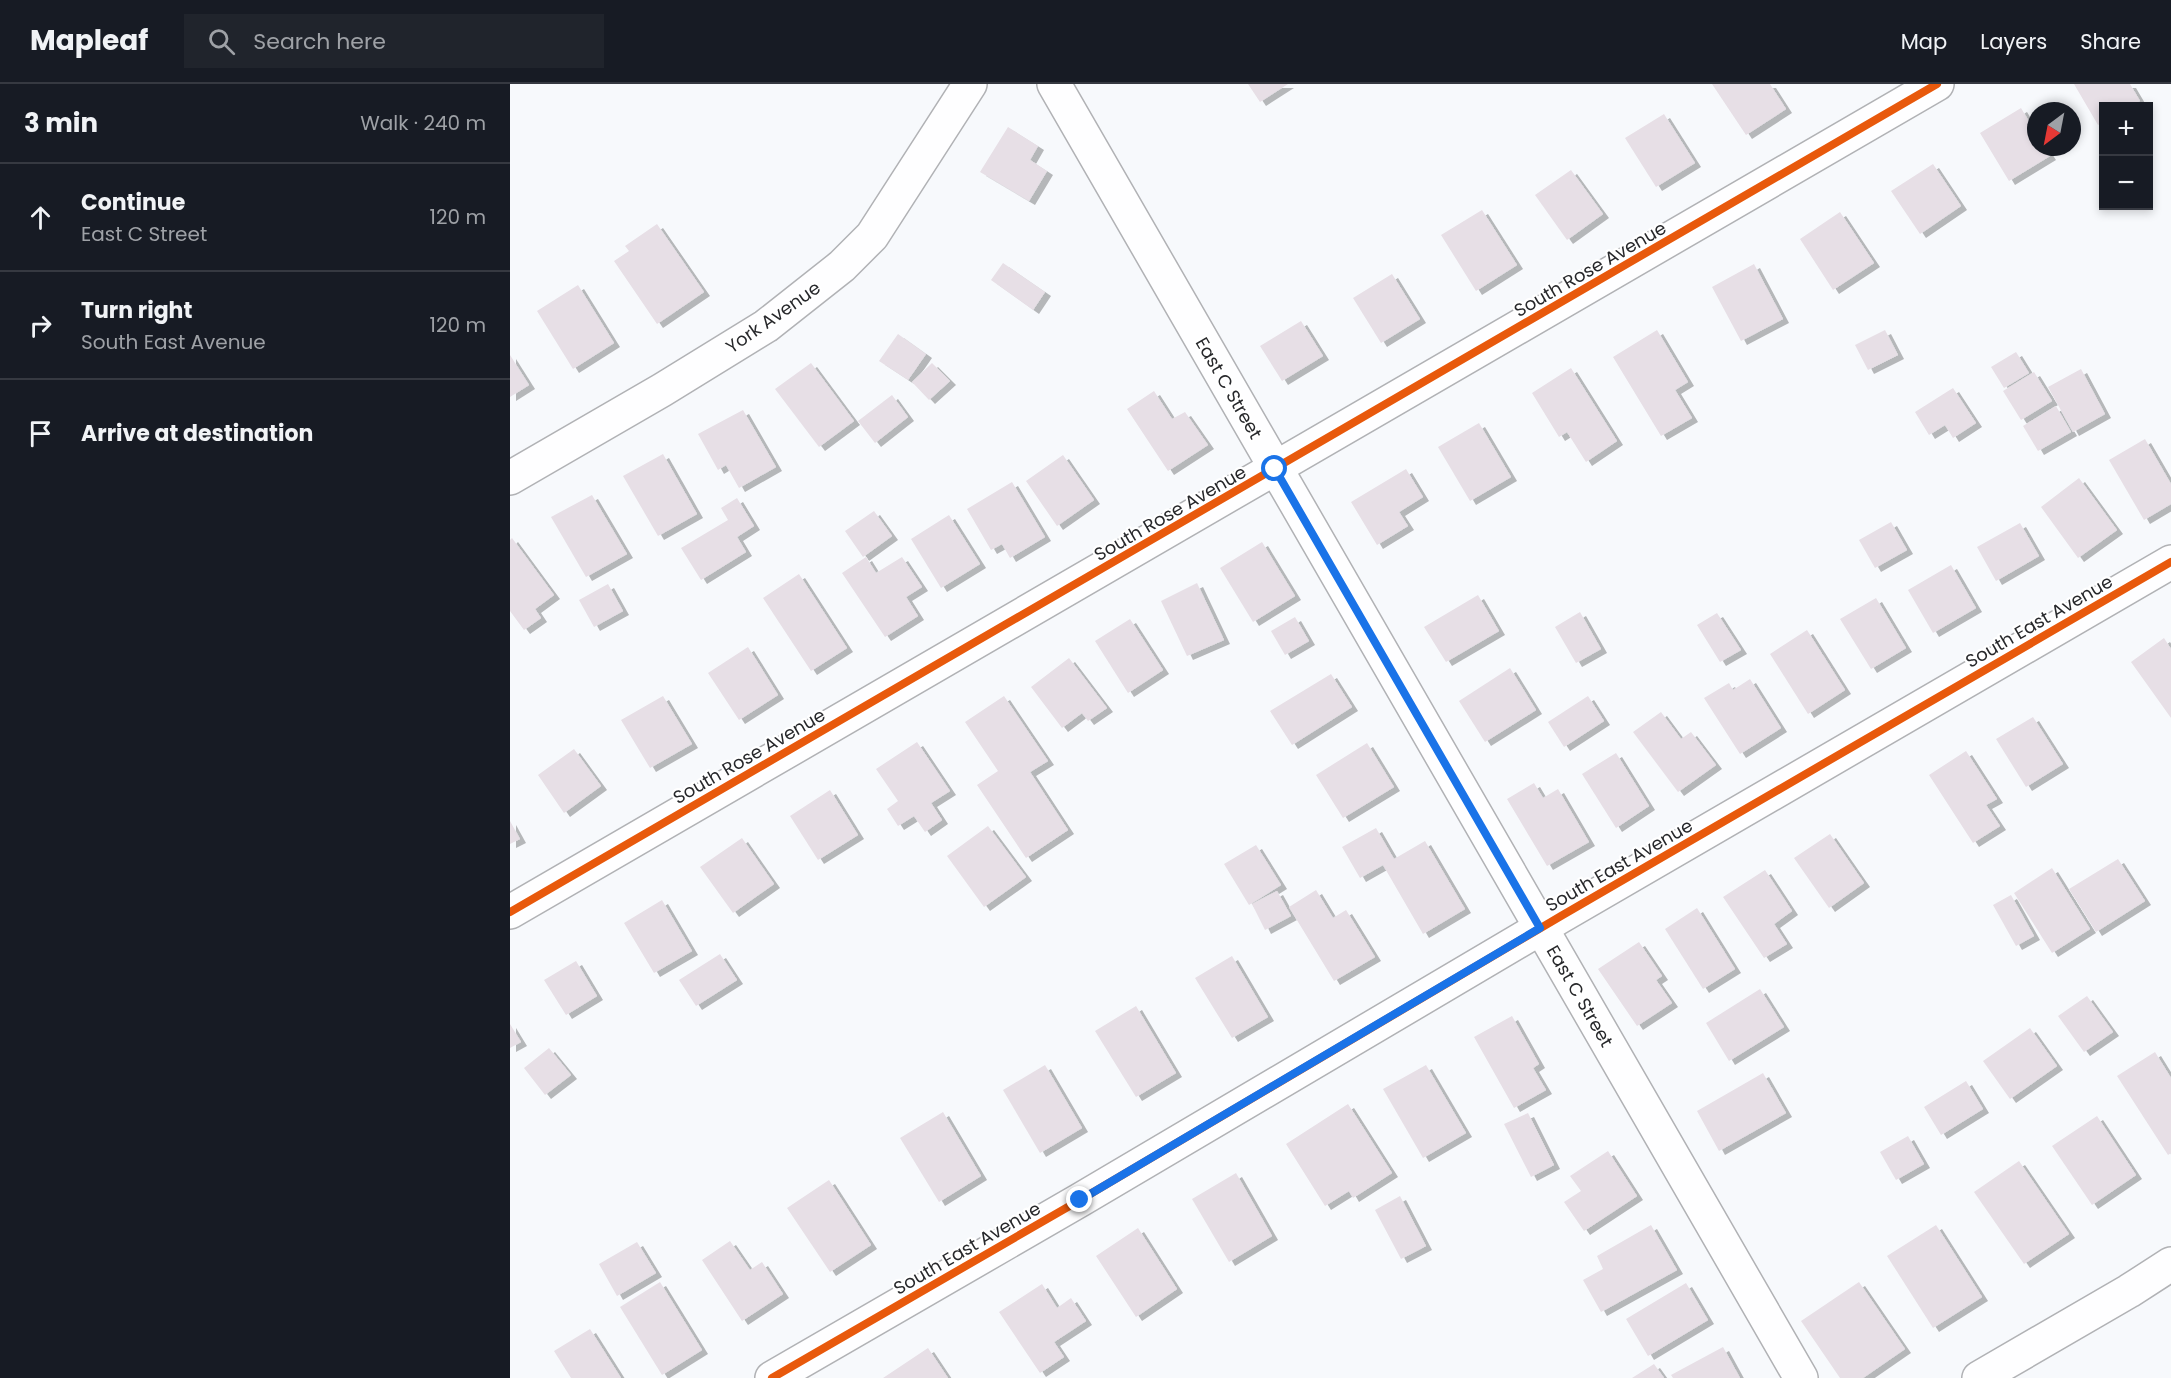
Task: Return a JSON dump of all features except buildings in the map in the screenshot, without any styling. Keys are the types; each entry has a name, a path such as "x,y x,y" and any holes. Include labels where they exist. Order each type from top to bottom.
{"street":[{"name":"York Avenue","path":"510,478 662,390 766,326 843,266 872,236 970,84"},
{"name":"East C Street","path":"1054,84 1801,1378"},
{"name":"South Rose Avenue","path":"510,912 1937,84"},
{"name":"South East Avenue","path":"772,1378 2171,562"},
{"path":"1979,1378 2171,1264"}],"cycle path":[{"path":"510,912 1937,84"},
{"path":"772,1378 2171,562"}],"route":[{"path":"1080,1200 1540,928 1275,469"}]}
